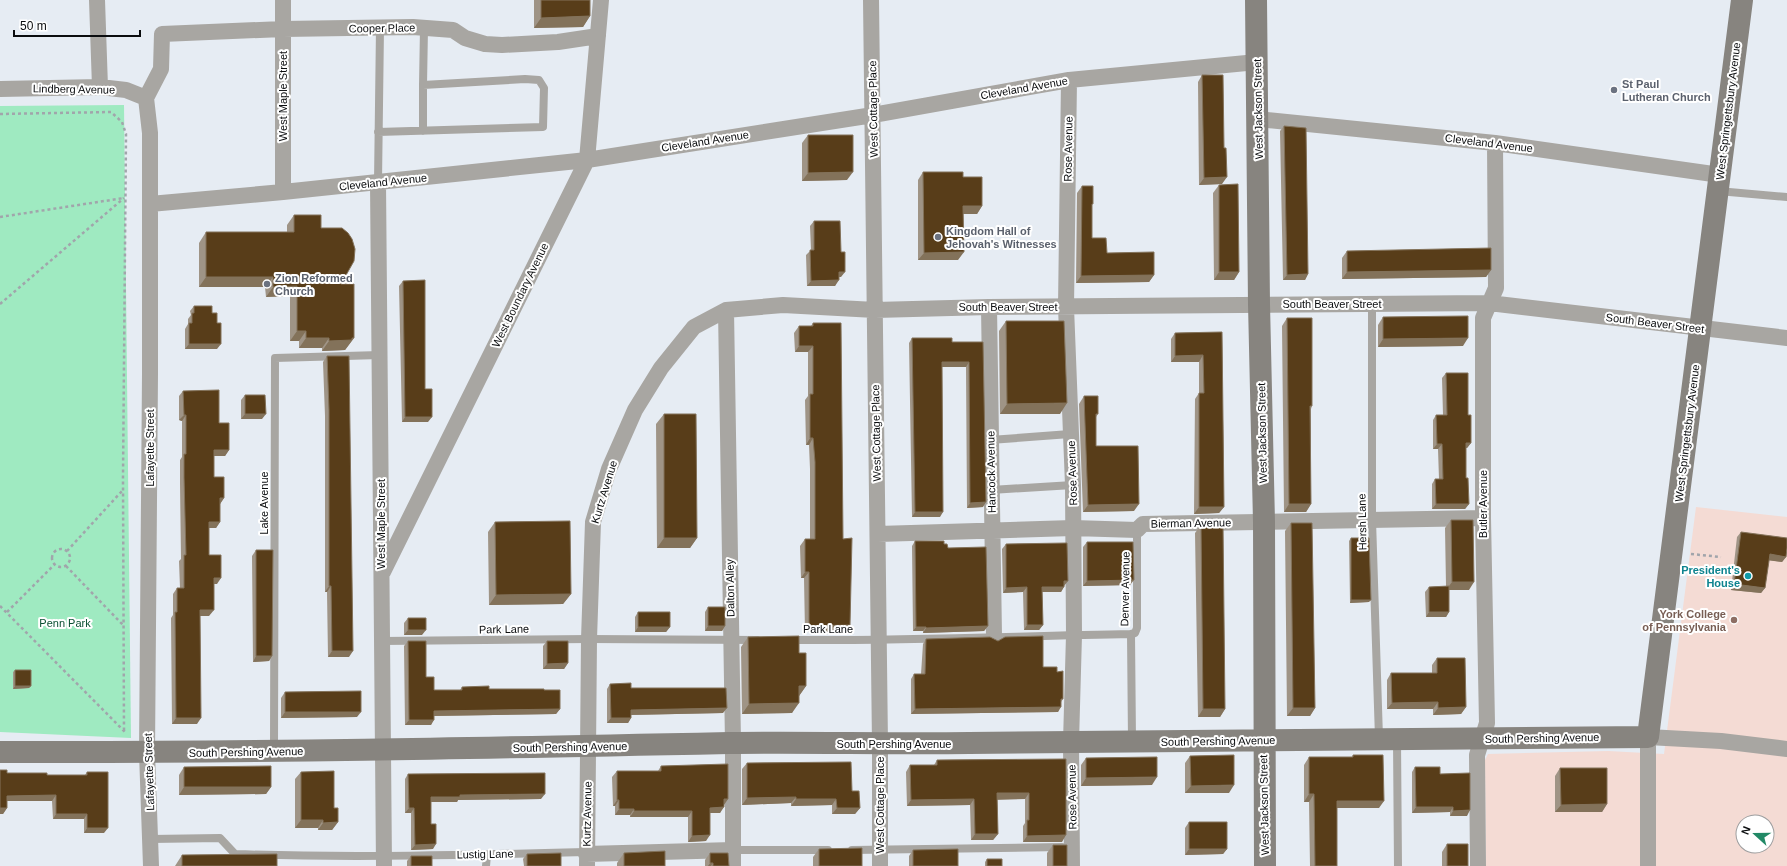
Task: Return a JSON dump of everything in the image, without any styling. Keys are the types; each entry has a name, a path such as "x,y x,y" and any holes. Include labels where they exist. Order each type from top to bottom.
{"street":[{"path":"97,0 100,87"},
{"name":"West Maple Street","path":"283,0 283,192"},
{"name":"West Boundary Avenue","path":"381,575 587,160 601,0"},
{"name":"West Cottage Place","path":"871,0 878,534 880,866"},
{"name":"West Jackson Street","path":"1256,0 1259,304 1264,522 1263,740 1265,866"},
{"name":"West Springettsbury Avenue","path":"1648,866 1648,737 1742,0"},
{"name":"Cooper Place","path":"146,98 161,69 162,34 283,29 424,28 453,30 465,38 485,44 502,45 558,42 598,36"},
{"name":"Cleveland Avenue","path":"150,204 283,192 587,160 873,115 1069,80 1257,62"},
{"name":"Rose Avenue","path":"1069,80 1066,307 1073,528 1074,635 1071,742 1072,866"},
{"name":"Lindberg Avenue","path":"0,89 100,87 126,90 146,98"},
{"name":"Lafayette Street","path":"146,98 150,133 147,753 151,866"},
{"name":"Cleveland Avenue","path":"1258,119 1495,143 1719,183"},
{"name":"Butler Avenue","path":"1478,866 1477,755 1487,723 1483,518 1483,318 1496,285 1495,143"},
{"name":"West Maple Street","path":"378,182 384,861"},
{"name":"South Beaver Street","path":"875,310 989,307 1489,303 1787,338"},
{"name":"Kurtz Avenue","path":"586,857 589,747 589,639 593,522 609,469 635,410 661,368 694,327 726,310 783,305 875,310"},
{"name":"Hancock Avenue","path":"989,307 994,636"},
{"name":"Dalton Alley","path":"726,310 730,639 733,743 733,858"},
{"name":"Bierman Avenue","path":"878,534 1073,528 1137,530 1143,524 1483,518"},
{"name":"South Pershing Avenue","path":"0,752 274,752 383,748 589,747 733,743 880,744 1648,737 1721,741 1787,749"},
{"name":"Lustig Lane","path":"586,857 733,858"}],"lane":[{"path":"378,182 380,28"},
{"path":"423,131 424,28"},
{"path":"378,132 543,127 544,88 540,80 525,79 423,85"},
{"name":"Cleveland Avenue","path":"1719,183 1787,197"},
{"name":"Hersh Lane","path":"1372,303 1372,520 1398,866"},
{"name":"Lake Avenue","path":"274,752 275,358 380,355"},
{"path":"990,440 1070,434"},
{"path":"991,490 1072,485"},
{"name":"Denver Avenue","path":"1132,742 1131,634 1135,633 1137,628 1137,530"},
{"name":"Park Lane","path":"382,641 589,639 879,640 994,636 1131,634"},
{"name":"Lustig Lane","path":"151,838 220,838 235,854 384,861 487,855 586,857"},
{"path":"733,858 838,850 1072,847"},
{"path":"275,855 275,866"},
{"path":"486,866 487,855"}],"path":[{"path":"0,114 111,112 122,122 126,134 123,491 125,732"},
{"path":"0,217 125,198"},
{"path":"0,304 125,198"},
{"path":"67,551 123,491"},
{"path":"59,549 67,551 70,556 70,561 66,566 58,567 54,565 52,561 54,551 59,549"},
{"path":"1688,554 1721,558"},
{"path":"7,612 54,565"},
{"path":"66,566 123,625"},
{"path":"0,606 147,753"},
{"path":"117,732 125,732"}],"shaded area":[{"name":"York College of Pennsylvania","path":"1696,507 1787,517 1787,866 1486,866 1485,760 1488,754 1608,751 1664,754"}],"green space":[{"name":"Penn Park","path":"124,105 131,738 0,732 0,106"}],"building":[{"path":"541,0 590,0 590,16 541,18"},
{"path":"1202,75 1223,75 1224,148 1226,148 1227,177 1204,178"},
{"path":"1284,126 1306,128 1308,274 1287,275"},
{"path":"808,135 853,135 853,172 808,173"},
{"name":"Kingdom Hall of Jehovah's Witnesses","path":"923,172 963,172 963,177 982,177 982,206 963,206 964,252 924,253"},
{"path":"1238,184 1239,272 1219,272 1219,185"},
{"path":"1082,186 1093,186 1092,238 1106,238 1107,253 1154,252 1154,275 1081,276"},
{"name":"Zion Reformed Church","path":"294,215 321,215 321,228 342,228 352,239 355,249 354,261 341,284 354,284 354,338 352,338 352,340 329,341 329,338 306,338 306,331 297,331 297,286 273,287 273,277 206,277 206,232 294,232"},
{"path":"814,221 840,221 841,252 845,252 845,272 839,272 839,280 811,281 810,250 814,250"},
{"path":"1491,248 1491,270 1347,272 1347,251"},
{"path":"425,280 425,389 432,389 432,417 405,417 403,281"},
{"path":"194,306 212,306 212,313 217,313 217,323 221,323 221,344 189,344 189,323 192,323"},
{"path":"1468,316 1468,338 1383,339 1383,317"},
{"path":"1287,318 1312,318 1312,406 1310,406 1311,504 1289,504"},
{"path":"1006,321 1064,321 1067,403 1007,404"},
{"path":"813,323 841,323 843,539 852,538 850,625 809,626 809,572 805,572 805,539 815,539 815,462 813,438 810,438 810,394 813,394 813,346 799,346 799,326 813,326"},
{"path":"1222,332 1224,507 1199,507 1199,393 1204,393 1203,355 1175,356 1175,333"},
{"path":"912,338 952,338 952,342 983,342 986,502 970,503 969,362 942,362 943,512 915,512"},
{"path":"327,356 349,356 353,651 332,651 331,586 329,586 329,410"},
{"path":"1446,373 1468,373 1468,415 1471,415 1471,443 1466,443 1466,478 1468,478 1469,504 1436,504 1435,479 1443,479 1442,444 1437,444 1436,415 1447,415"},
{"path":"219,390 219,423 229,423 229,450 214,450 214,477 224,477 224,498 220,498 220,522 209,522 209,555 221,555 221,578 214,578 214,610 200,610 201,718 176,718 175,612 177,612 177,588 184,588 184,555 186,555 184,454 186,454 186,415 184,415 183,391"},
{"path":"245,395 265,395 266,414 245,414"},
{"path":"1084,396 1098,396 1098,414 1096,414 1096,446 1138,446 1139,504 1088,505"},
{"path":"664,414 696,414 697,538 664,538"},
{"path":"1451,520 1473,520 1474,582 1452,582"},
{"path":"570,521 571,594 496,595 495,522"},
{"path":"1291,523 1312,523 1315,708 1293,708"},
{"path":"1223,524 1225,709 1203,709 1201,525"},
{"name":"President's House","path":"1741,532 1787,538 1786,557 1770,554 1765,588 1734,584"},
{"path":"1351,538 1369,538 1371,600 1351,600"},
{"path":"915,541 944,541 944,544 947,544 948,548 986,547 988,626 916,627"},
{"path":"1087,542 1133,542 1134,580 1087,581"},
{"path":"1067,543 1068,581 1064,581 1064,587 1042,587 1043,625 1027,625 1027,587 1006,588 1006,544"},
{"path":"256,550 273,550 272,656 256,656"},
{"path":"1449,586 1449,612 1429,612 1429,587"},
{"path":"708,607 725,607 725,626 708,626"},
{"path":"638,612 670,612 670,627 638,627"},
{"path":"408,618 426,618 426,630 408,630"},
{"path":"799,636 799,653 806,653 806,686 799,686 799,703 749,704 748,637"},
{"path":"1043,636 1043,667 1057,667 1057,672 1063,671 1063,699 1061,699 1061,707 915,709 914,674 925,674 926,639 990,637 998,641 1005,637"},
{"path":"408,641 426,641 426,677 434,677 434,690 462,690 462,687 489,686 489,689 560,690 560,709 434,711 434,720 409,720"},
{"path":"547,641 568,641 568,663 547,664"},
{"path":"1437,658 1465,658 1466,707 1438,708 1438,702 1392,703 1391,673 1437,673"},
{"path":"15,670 31,670 31,686 15,686"},
{"path":"631,683 631,688 726,688 727,708 631,710 631,718 611,718 610,684"},
{"path":"361,691 361,712 285,712 285,692"},
{"path":"1234,755 1234,785 1191,786 1190,756"},
{"path":"1353,755 1383,755 1384,801 1337,801 1337,866 1315,866 1314,794 1309,794 1309,757 1353,757"},
{"path":"1157,757 1157,777 1086,778 1086,758"},
{"path":"1066,759 1066,835 1027,836 1027,820 1029,820 1029,793 997,793 998,834 975,834 974,799 911,800 910,765 937,765 937,760"},
{"path":"851,762 852,791 859,791 860,808 837,808 836,799 796,799 796,797 747,798 747,763"},
{"path":"728,764 728,799 724,799 724,807 710,808 710,835 692,836 692,811 634,811 634,809 619,809 619,800 617,800 617,771 661,771 661,766"},
{"path":"271,766 271,787 184,787 184,767"},
{"path":"1415,767 1440,767 1440,774 1470,773 1470,810 1453,811 1453,807 1416,807"},
{"path":"1560,768 1607,768 1607,804 1561,805"},
{"path":"0,770 7,770 7,773 47,773 47,775 87,775 87,772 108,772 108,828 87,828 87,814 56,814 56,795 7,796 7,808 0,808"},
{"path":"334,771 334,808 338,808 338,822 323,823 323,820 301,820 301,772"},
{"path":"545,773 545,794 460,795 460,797 431,797 431,824 436,824 436,844 415,845 414,808 409,808 408,774"},
{"path":"1189,822 1227,822 1227,849 1189,849"},
{"path":"1447,844 1468,844 1468,866 1447,866"},
{"path":"1053,845 1067,845 1067,866 1053,866"},
{"path":"862,848 862,866 819,866 819,849"},
{"path":"958,849 958,866 913,866 913,850"},
{"path":"665,851 665,866 624,866 624,853"},
{"path":"561,853 561,866 527,866 527,854"},
{"path":"710,853 728,853 729,866 713,866 713,863 710,863"},
{"path":"277,854 277,866 182,866 182,855"},
{"path":"411,856 432,856 432,866 411,866"},
{"path":"987,859 1002,859 1002,866 987,866"}],"place":[{"name":"St Paul Lutheran Church","path":"1614,90"},
{"name":"Kingdom Hall of Jehovah's Witnesses","path":"938,237"},
{"name":"Zion Reformed Church","path":"267,284"},
{"name":"President's House","path":"1748,576"},
{"name":"York College of Pennsylvania","path":"1734,620"}]}
